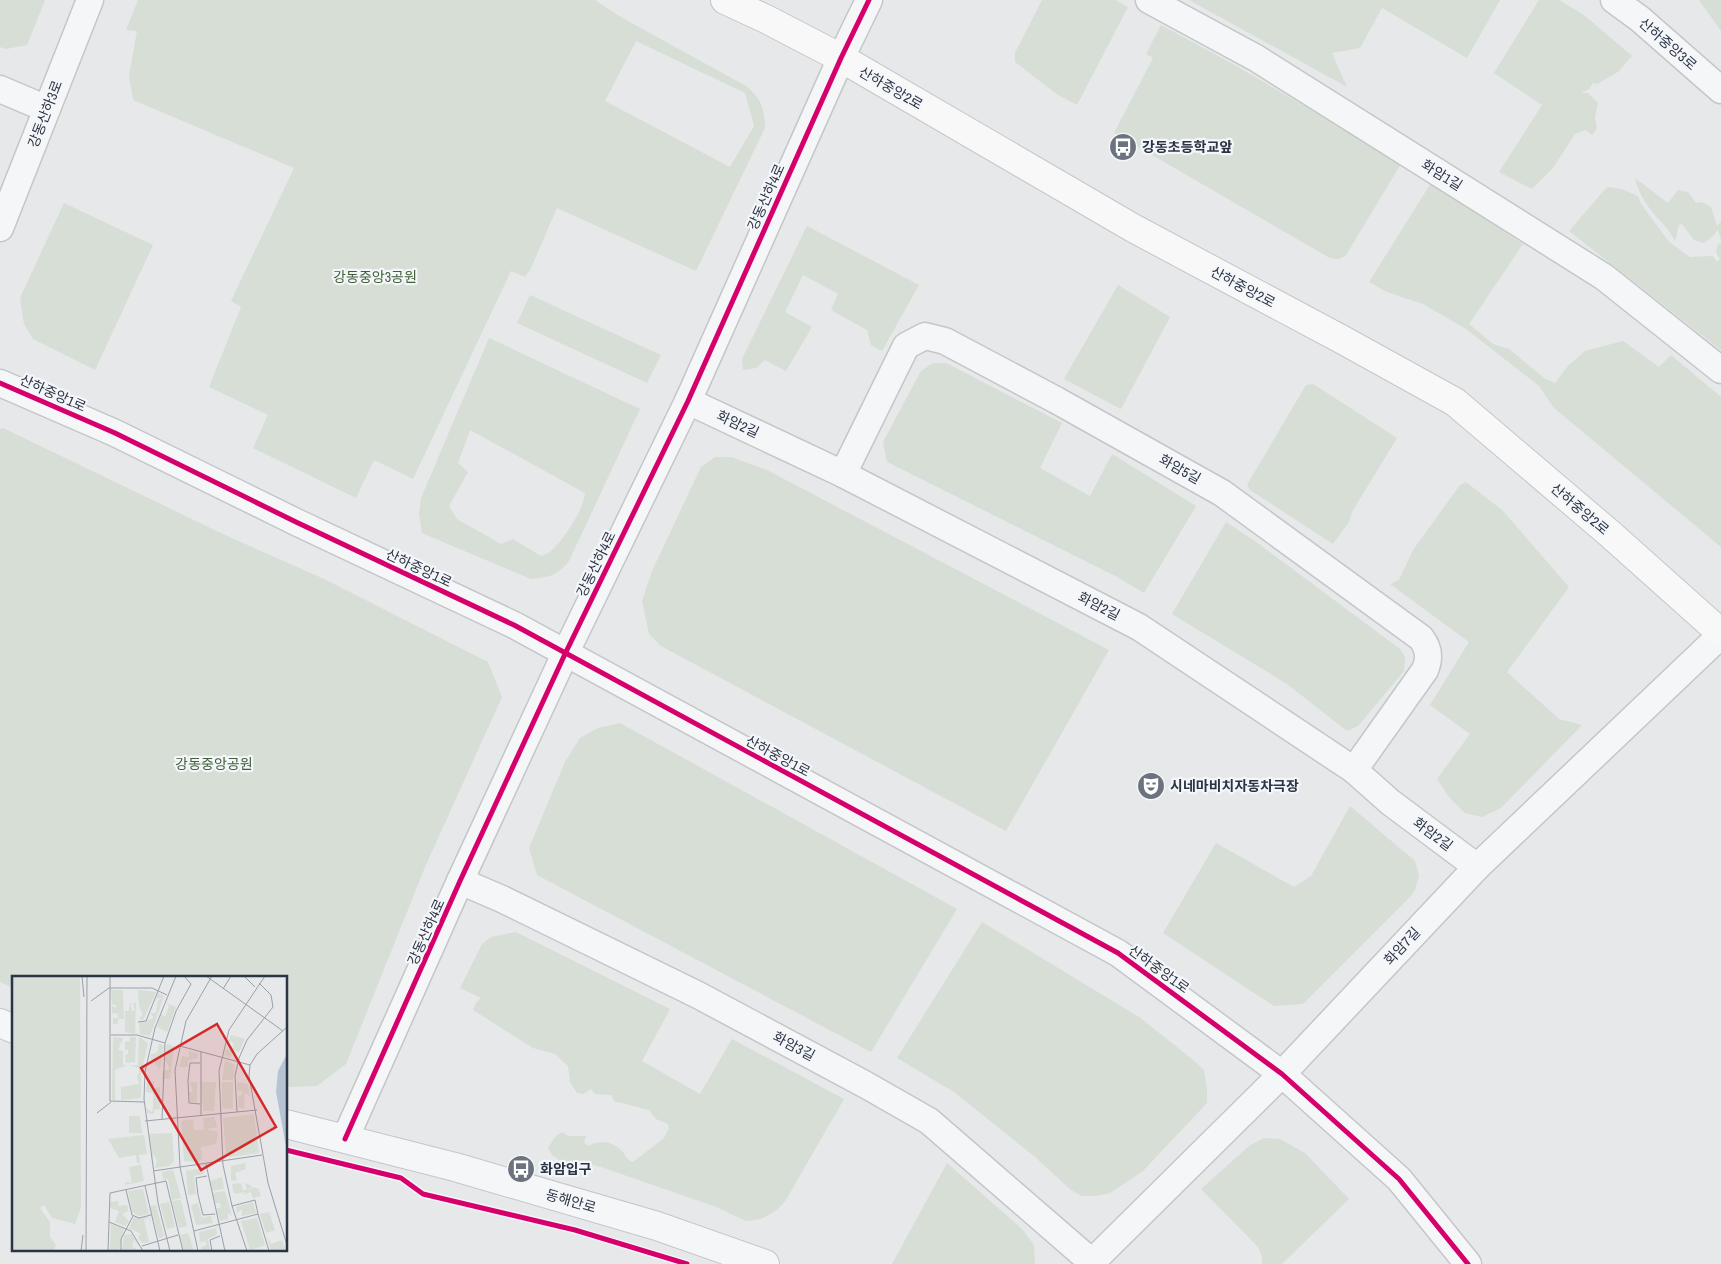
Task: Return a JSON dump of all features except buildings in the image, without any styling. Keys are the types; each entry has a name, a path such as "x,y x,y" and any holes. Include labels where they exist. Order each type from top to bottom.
{"main road":[{"name":"산하중앙2로","path":"725,0 841,58 1133,228 1341,339 1454,402 1609,533 1721,634"}],"street":[{"name":"강동산하3로","path":"0,228 90,0"},
{"name":"강동산하4로","path":"345,1139 460,881 566,654 688,401 841,58 869,0"},
{"name":"화암1길","path":"1149,0 1256,58 1604,277 1721,370"},
{"name":"산하중앙3로","path":"1614,0 1640,19 1721,90"},
{"path":"0,89 47,109"},
{"name":"화암5길","path":"844,474 906,346 925,336 945,341 1222,492 1421,638 1425,643 1428,653 1426,668 1354,770"},
{"name":"산하중앙1로","path":"0,382 115,433 514,626 1118,952 1282,1074 1398,1179 1468,1264"},
{"name":"화암2길","path":"688,401 844,474 1139,627 1354,770 1390,802 1477,867"},
{"name":"화암7길","path":"1092,1263 1282,1074 1477,867 1721,634"},
{"name":"화암3길","path":"460,881 502,899 698,995 929,1121 1092,1263"},
{"path":"0,1023 12,1028"},
{"name":"동해안로","path":"288,1125 455,1167 648,1223 765,1264"}],"green space":[{"path":"0,0 45,0 27,45 6,49 0,47"},
{"name":"강동중앙3공원","path":"138,0 595,0 619,16 746,86 756,95 761,104 765,128 696,271 557,208 530,270 525,277 511,271 413,479 374,460 356,498 253,448 268,415 209,387 241,307 231,301 294,168 133,100 129,76 137,31 126,30","holes":["636,41 745,93 754,126 730,167 605,101"]},
{"path":"1042,0 1115,0 1128,7 1077,105 1058,95 1015,62 1015,53"},
{"path":"1189,0 1500,0 1467,58 1382,8 1360,48 1332,53 1347,87"},
{"path":"1539,0 1559,0 1584,15 1632,56 1618,72 1597,84 1593,83 1589,89 1581,93 1588,93 1598,103 1595,118 1597,128 1592,135 1586,130 1575,134 1553,168 1532,189 1499,172 1542,105 1494,73"},
{"path":"1699,0 1721,0 1721,31"},
{"path":"1161,25 1233,64 1399,162 1398,169 1346,255 1338,259 1328,257 1114,133 1153,58 1146,54"},
{"path":"1635,178 1668,203 1678,190 1688,192 1696,203 1702,202 1711,207 1717,226 1721,222 1721,240 1718,229 1704,243 1694,240 1682,224 1679,225 1675,241 1639,191"},
{"path":"1431,183 1523,244 1469,324 1493,344 1509,349 1544,378 1555,383 1568,366 1585,351 1623,341 1659,367 1671,355 1721,397 1721,547 1554,408 1539,386 1466,329 1423,304 1387,292 1369,282"},
{"path":"1607,187 1622,189 1638,196 1641,204 1669,242 1690,257 1713,256 1717,262 1720,259 1716,252 1718,244 1721,243 1721,350 1569,231"},
{"path":"64,203 153,245 95,370 33,339 24,324 20,298"},
{"path":"807,226 919,285 882,351 871,345 867,330 831,310 838,294 803,275 785,312 812,327 786,371 765,360 756,368 743,370 742,359"},
{"path":"1118,285 1170,317 1121,409 1064,379"},
{"path":"530,295 661,355 647,383 517,323"},
{"path":"489,338 640,409 569,561 561,570 552,575 531,579 422,533 419,514 421,498","holes":["470,430 585,493 581,507 567,531 552,550 541,556 513,539 501,544 457,519 449,506 468,472 458,463"]},
{"path":"933,363 946,363 1062,423 1040,468 1090,496 1112,454 1196,506 1144,593 1117,577 887,462 883,442 921,371"},
{"path":"1313,384 1397,438 1352,512 1349,522 1333,544 1250,490 1247,485 1306,385"},
{"name":"강동중앙공원","path":"3,428 225,535 324,579 488,662 502,697 425,867 346,1064 317,1086 288,1087 288,976 12,976 12,987 0,982 0,429"},
{"path":"715,457 731,457 767,470 1109,650 1006,831 661,646 649,634 642,601 652,571 701,467"},
{"path":"1466,482 1502,510 1569,587 1507,672 1559,719 1582,725 1501,808 1482,817 1465,813 1449,797 1437,779 1470,734 1430,705 1469,642 1390,584 1399,580 1413,550 1460,485"},
{"path":"1226,522 1259,544 1400,649 1405,657 1404,671 1358,726 1347,731 1287,684 1172,614"},
{"path":"620,723 957,909 871,1052 537,875 529,848 565,762 580,738 598,728"},
{"path":"1350,806 1415,861 1419,876 1415,890 1408,899 1303,1004 1274,1006 1163,933 1216,843 1294,887 1311,876"},
{"path":"982,922 1139,1017 1204,1070 1207,1103 1143,1171 1110,1193 1097,1196 1082,1196 1071,1190 1035,1157 954,1092 897,1058"},
{"path":"516,932 670,1009 642,1061 700,1094 732,1039 844,1099 786,1200 777,1210 761,1219 746,1221 716,1207 601,1167 586,1163 569,1166 553,1156 548,1148 555,1137 562,1132 568,1136 586,1136 584,1142 588,1146 601,1142 610,1143 633,1162 664,1138 669,1128 668,1124 656,1119 649,1110 614,1101 611,1095 595,1094 591,1089 583,1094 577,1093 570,1082 568,1066 555,1054 533,1048 473,1010 481,998 460,988 482,944 491,937"},
{"path":"1264,1138 1280,1139 1305,1153 1349,1199 1282,1264 1262,1264 1262,1256 1258,1247 1201,1189 1249,1146"},
{"path":"947,1163 1022,1229 1034,1245 1035,1264 892,1264"}],"cycle path":[{"path":"345,1139 460,881 565,654 688,401 841,58 869,0"},
{"path":"0,383 115,433 296,522 514,625 1118,953 1282,1074 1399,1179 1468,1264"},
{"path":"288,1150 401,1178 423,1194 575,1230 687,1264"}],"place":[{"name":"강동초등학교앞","path":"1123,147"},
{"name":"시네마비치자동차극장","path":"1151,786"},
{"name":"화암입구","path":"521,1169"}]}
